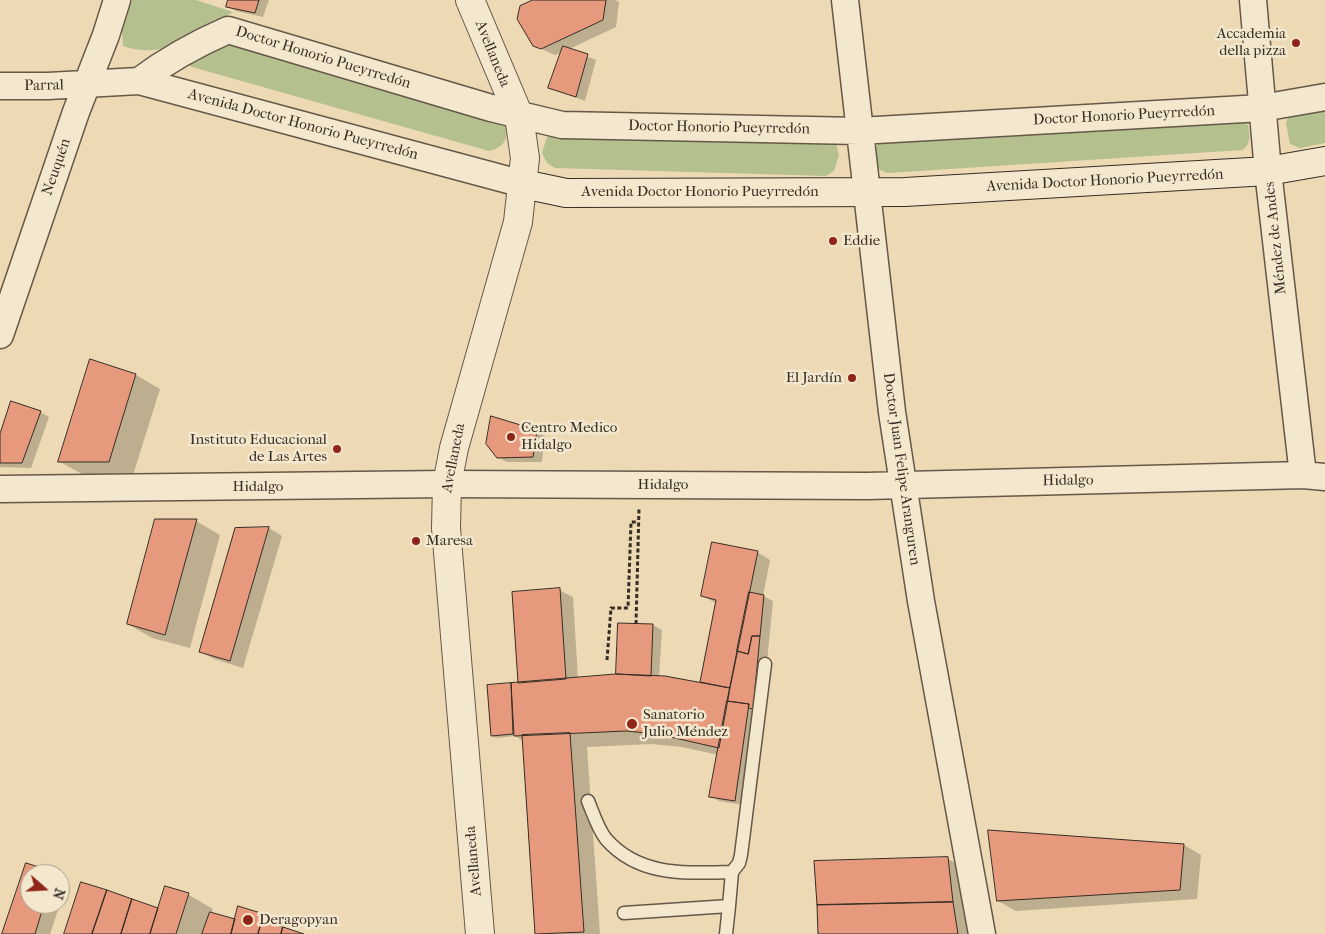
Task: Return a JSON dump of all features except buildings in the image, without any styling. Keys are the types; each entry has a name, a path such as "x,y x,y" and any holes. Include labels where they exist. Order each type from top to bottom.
{"street":[{"name":"Neuquén","path":"0,335 76,112 88,85 117,0"},
{"name":"Avellaneda","path":"470,0 519,116 525,158 518,222 454,448 446,484 446,528 480,934"},
{"name":"Doctor Juan Felipe Aranguren","path":"845,0 892,412 921,601 982,934"},
{"name":"Méndez de Andes","path":"1252,0 1268,171 1314,476"},
{"name":"Doctor Honorio Pueyrredón","path":"139,81 164,62 192,46 228,30 519,116 562,125 859,130 1262,108 1325,97"},
{"name":"Avenida Doctor Honorio Pueyrredón","path":"88,85 139,81 523,184 566,192 905,192 1268,171 1325,161"},
{"name":"Parral","path":"0,86 88,85"},
{"name":"Hidalgo","path":"0,489 446,484 903,485 1314,476"}],"lane":[{"path":"726,934 732,872 739,864 741,855 765,664"},
{"path":"588,801 605,838 626,858 667,872 732,872"},
{"path":"624,913 729,906"}],"path":[{"path":"636,624 639,485"},
{"path":"607,660 612,608 628,608 631,522 638,522"}],"green space":[{"path":"132,0 196,0 233,12 181,42 154,50 139,50 123,46 122,31"},
{"path":"231,41 507,124 506,138 502,145 489,151 178,63"},
{"path":"1325,107 1325,143 1300,148 1290,144 1286,123 1289,115"},
{"path":"1242,120 1248,125 1249,136 1249,142 1243,150 888,173 880,170 874,164 874,153 879,142"},
{"path":"547,137 836,143 839,155 834,171 826,176 555,168 547,163 542,153"}],"place":[{"name":"Accademia della pizza","path":"1296,43"},
{"name":"Eddie","path":"833,241"},
{"name":"El Jardín","path":"852,378"},
{"name":"Centro Medico Hidalgo","path":"511,437"},
{"name":"Instituto Educacional de Las Artes","path":"337,449"},
{"name":"Maresa","path":"416,541"},
{"name":"Sanatorio Julio Méndez","path":"632,724"},
{"name":"Deragopyan","path":"248,920"}]}
